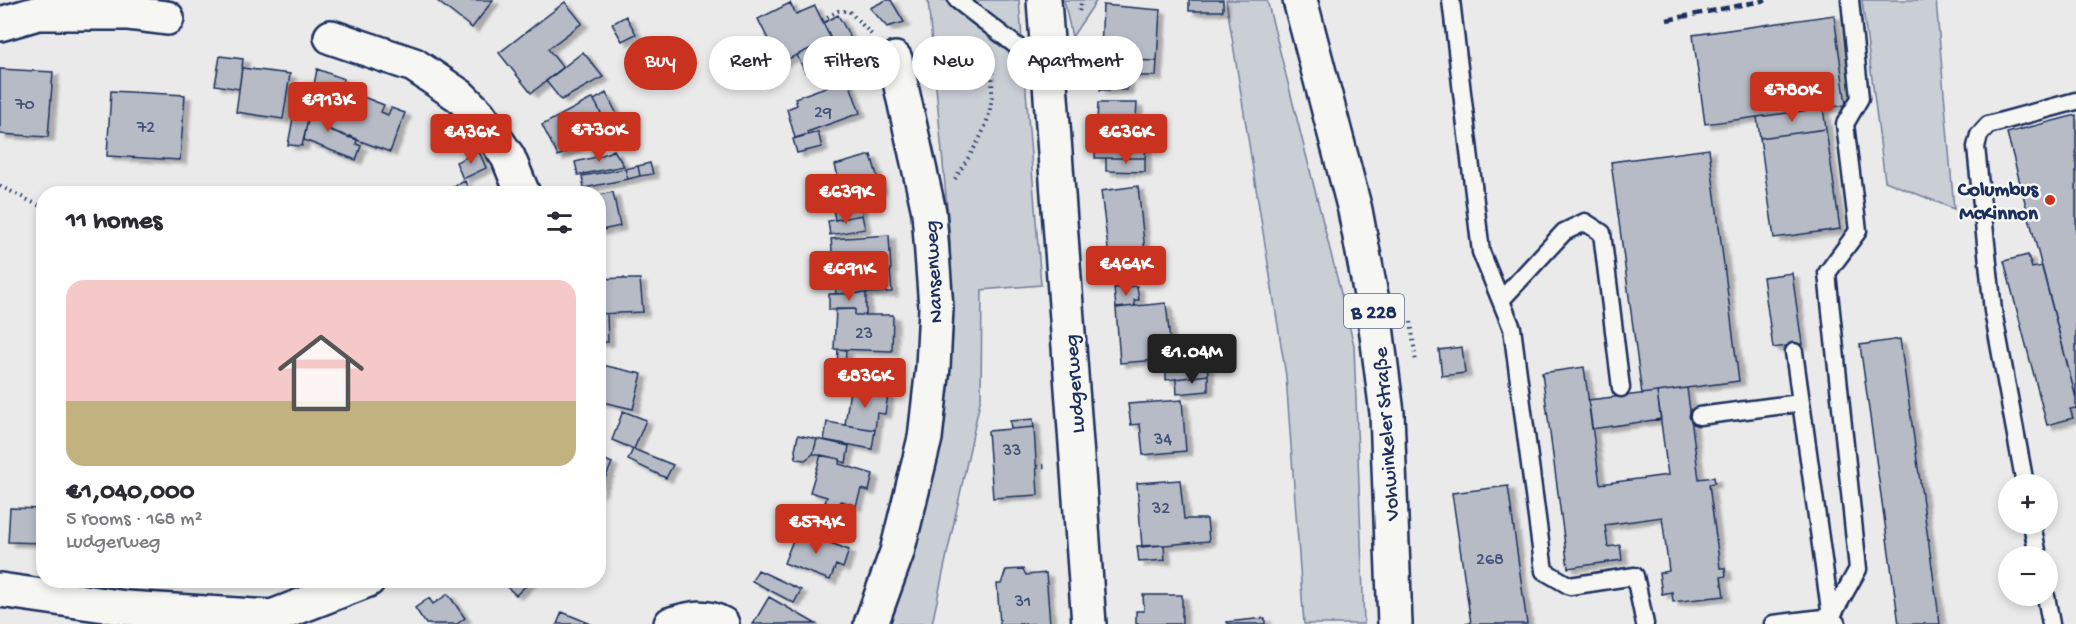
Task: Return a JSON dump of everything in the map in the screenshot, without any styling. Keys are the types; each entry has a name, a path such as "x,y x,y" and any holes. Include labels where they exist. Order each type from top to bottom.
{"street":[{"name":"Ludgerweg","path":"1044,0 1047,36"},
{"name":"Vohwinkeler Straße","path":"1300,0 1355,210 1374,311 1387,413 1395,624"},
{"path":"0,24 38,13 126,13 167,18"},
{"path":"331,37 414,65 459,96 479,115 508,157 520,186"},
{"name":"Nansenweg","path":"871,624 897,552 925,438 933,367 936,308 929,212 900,78"},
{"name":"Ludgerweg","path":"1051,90 1089,624"},
{"path":"0,590 126,608 282,621 351,588"},
{"path":"84,624 126,608"},
{"path":"671,624 693,618 711,618 722,624"}],"lane":[{"path":"957,0 1007,38"},
{"path":"1451,0 1481,252 1512,328 1544,571 1570,586 1635,576 1645,624"},
{"path":"1834,620 1858,569 1827,273 1858,231 1845,124 1860,99 1850,0"},
{"path":"2023,474 1993,311 1976,147 1979,135 1988,125 2076,101"},
{"path":"1501,300 1564,232 1585,222 1602,233 1621,388"},
{"path":"1794,352 1834,620"},
{"path":"1699,416 1800,403"},
{"path":"2048,606 2051,624"},
{"path":"1773,624 1834,620"}],"path":[{"path":"822,20 838,11 849,11 873,36"},
{"path":"929,212 948,192 984,128 990,107 993,82 988,24"},
{"path":"0,186 36,204"}],"shaded area":[{"path":"928,0 1019,0 1022,36 1007,36 1007,90 1026,90 1041,285 982,290 981,397 932,624 885,624 906,579 931,476 948,349 950,240 936,90 995,90 995,36 931,36"},
{"path":"1064,0 1097,0 1073,36"},
{"path":"1226,0 1267,0 1354,345 1364,624 1304,624 1286,376"},
{"path":"1862,0 1936,0 1954,209 1885,181"}],"building":[{"path":"436,0 493,0 472,28"},
{"path":"891,0 904,22 887,27 870,8"},
{"path":"1189,0 1223,0 1223,11 1189,11"},
{"path":"565,2 582,23 548,49 563,68 531,93 499,53"},
{"path":"790,3 796,14 815,6 830,36 803,36 803,52 791,58 791,36 766,36 758,19"},
{"path":"1103,5 1160,10 1157,61 1143,61 1143,36 1102,36"},
{"path":"838,15 850,36 830,36 823,23"},
{"path":"1834,15 1846,105 1705,124 1693,35"},
{"path":"626,16 636,34 624,36 622,41 612,24"},
{"path":"583,52 603,77 561,100 546,81"},
{"path":"803,52 803,68 797,55"},
{"path":"220,56 243,59 239,89 215,85"},
{"path":"1143,61 1157,61 1156,76 1143,76"},
{"path":"242,68 290,74 283,119 236,112"},
{"path":"0,69 53,72 48,137 0,134"},
{"path":"317,69 344,79 332,109 311,101"},
{"path":"340,88 384,105 381,112 388,115 391,108 405,113 390,152 325,128"},
{"path":"817,90 852,90 860,113 795,138 787,109 797,105 795,98"},
{"path":"111,91 185,95 180,160 107,156"},
{"path":"606,93 621,122 609,128 594,100"},
{"path":"593,98 610,130 558,156 542,125"},
{"path":"311,101 332,109 325,128 357,139 356,144 361,146 356,160 304,140"},
{"path":"1098,103 1137,103 1135,133 1147,134 1145,158 1095,158"},
{"path":"1823,108 1826,129 1760,138 1757,117"},
{"name":"Columbus McKinnon","path":"2076,115 2076,398 2007,133"},
{"path":"293,118 308,120 302,146 288,145"},
{"path":"1826,129 1840,229 1774,238 1760,138"},
{"path":"818,132 822,147 797,153 793,139"},
{"path":"1709,149 1739,381 1642,394 1611,162"},
{"path":"614,150 624,166 578,175 575,162"},
{"path":"479,151 486,168 463,179 456,162"},
{"path":"871,155 881,189 844,199 835,165"},
{"path":"1106,158 1145,158 1145,172 1106,171"},
{"path":"650,163 653,174 640,176 638,166"},
{"path":"638,166 640,176 628,179 625,169"},
{"path":"625,169 628,179 584,186 582,176"},
{"path":"465,181 467,186 454,186"},
{"path":"1138,186 1146,261 1110,265 1101,191"},
{"path":"613,192 620,226 606,229 606,193"},
{"path":"860,199 862,215 835,220 832,203"},
{"path":"862,215 865,229 830,235 828,221"},
{"path":"889,235 891,271 865,272 866,293 836,294 831,239"},
{"path":"2028,255 2032,268 2042,266 2076,398 2076,408 2070,409 2073,418 2047,425 2004,261"},
{"path":"890,271 892,292 866,293 865,272"},
{"path":"1792,273 1802,344 1773,348 1763,277"},
{"path":"606,279 640,279 643,312 606,314"},
{"path":"1137,286 1139,300 1134,300 1135,306 1116,308 1114,288"},
{"path":"866,293 866,315 855,315 855,309 829,310 829,294"},
{"path":"1166,303 1172,359 1120,363 1116,308"},
{"path":"836,309 855,309 855,315 893,315 892,351 834,349"},
{"path":"606,314 607,314 608,342 606,342"},
{"path":"1900,339 1940,624 1899,624 1860,345"},
{"path":"1462,347 1465,373 1442,376 1439,350"},
{"path":"838,349 846,350 845,369 837,368"},
{"path":"1207,363 1208,375 1166,380 1166,366"},
{"path":"606,366 642,374 633,409 606,403"},
{"path":"1584,367 1600,484 1668,475 1657,392 1687,388 1699,479 1714,477 1715,483 1709,484 1720,568 1725,568 1726,576 1721,577 1724,596 1673,602 1672,592 1662,594 1659,573 1669,571 1662,517 1605,525 1608,547 1620,545 1622,560 1568,568 1542,373"},
{"path":"1208,375 1208,391 1177,394 1176,379"},
{"path":"850,390 888,395 885,414 877,413 875,430 845,425"},
{"path":"1657,392 1661,419 1592,429 1588,400"},
{"path":"1182,400 1186,451 1143,455 1140,424 1131,425 1128,404"},
{"path":"623,411 646,420 634,449 612,440"},
{"path":"1033,419 1034,427 1011,429 1010,421"},
{"path":"827,422 875,430 872,449 824,440"},
{"path":"1034,427 1038,495 993,498 988,431"},
{"path":"798,435 817,439 813,454 805,460 796,459"},
{"path":"817,439 849,446 846,463 840,459 813,454"},
{"path":"633,449 673,465 666,478 628,460"},
{"path":"821,455 840,459 839,464 873,474 869,491 861,489 856,506 841,501 836,507 825,502 827,497 810,492"},
{"path":"606,460 612,463 606,476"},
{"path":"1180,480 1184,519 1207,519 1209,541 1142,547 1137,483"},
{"path":"1508,486 1527,624 1464,624 1471,623 1452,493"},
{"path":"10,508 36,509 36,543 8,542"},
{"path":"806,514 830,523 826,535 802,525"},
{"path":"797,530 849,550 843,568 836,565 830,580 784,563"},
{"path":"1164,545 1165,560 1139,562 1137,546"},
{"path":"1023,569 1026,575 1046,573 1050,624 1000,624 997,584 1001,584 1006,570"},
{"path":"758,570 801,590 794,603 752,581"},
{"path":"508,588 523,588 516,595"},
{"path":"448,594 465,618 457,624 426,624 415,608 429,598 433,604"},
{"path":"1143,595 1182,595 1182,624 1136,624 1136,611 1144,611"},
{"path":"769,597 816,624 753,624"},
{"path":"562,612 591,624 557,624"},
{"path":"1265,618 1265,624 1228,624 1227,622"}],"railway":[{"path":"1667,20 1766,0"}],"place":[{"name":"Columbus McKinnon","path":"2050,200"}]}
